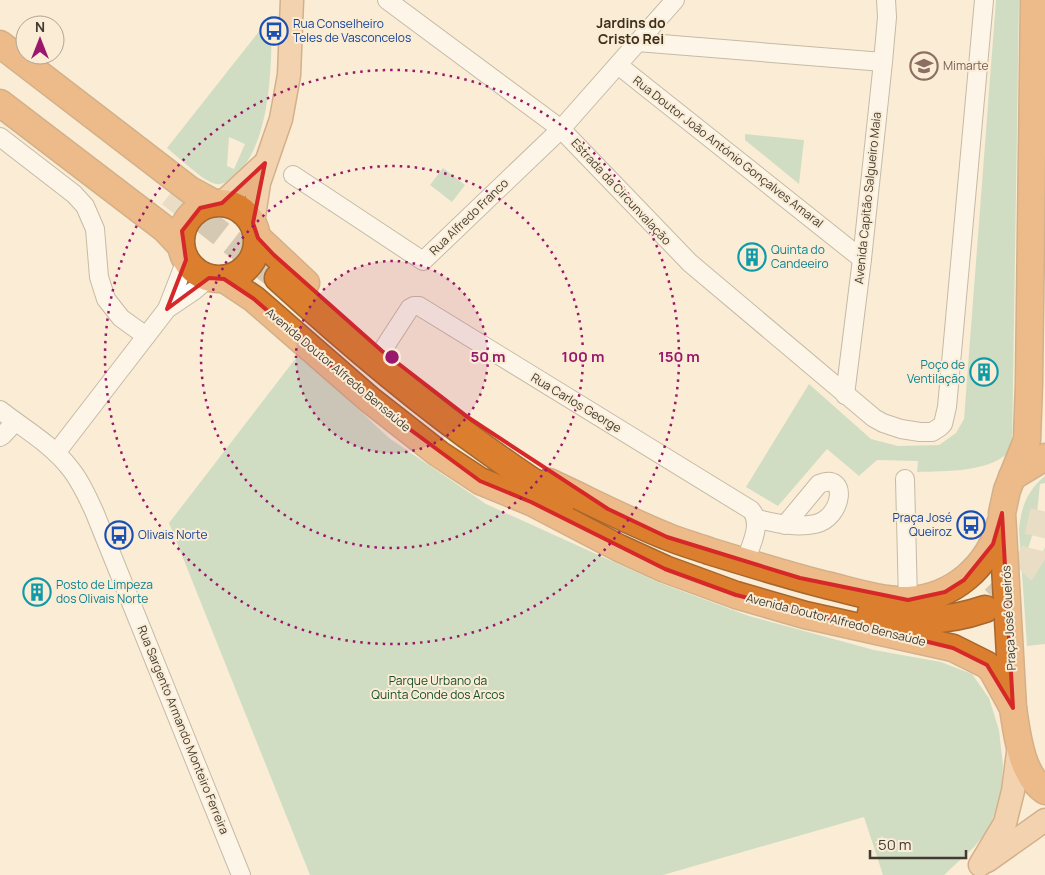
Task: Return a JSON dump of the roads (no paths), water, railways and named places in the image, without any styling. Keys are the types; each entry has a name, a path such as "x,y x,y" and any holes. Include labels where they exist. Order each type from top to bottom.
{"highway":[{"name":"Praça José Queirós","path":"1034,0 1030,383 1027,440 1012,477 1002,513 1013,708 1019,745 1027,769 1045,791"},
{"path":"0,44 190,190 218,203 234,206 245,213 255,230 256,252 249,266 238,275 216,279 195,271 165,229 0,103"},
{"path":"0,63 165,200 0,84"},
{"path":"183,253 182,231 189,218 200,208 218,203"},
{"name":"Avenida Doutor Alfredo Bensaúde","path":"255,230 274,255 382,351 500,440 608,510"},
{"name":"Avenida Doutor Alfredo Bensaúde","path":"216,279 254,299 355,388 439,454 480,481 531,502 664,569 736,595 805,615 953,648 987,665 992,670 1013,708"},
{"name":"Avenida Doutor Alfredo Bensaúde","path":"531,502 394,400 341,356 273,284 403,387 536,485 596,519 678,556 745,572 891,600 926,598 945,592 964,580 978,566 998,533 1002,513"},
{"path":"1012,477 1045,457"},
{"name":"Avenida Doutor Alfredo Bensaúde","path":"500,459 745,572"},
{"path":"745,572 834,605 895,618 926,621 947,619 968,615 985,608"}],"main road":[{"path":"255,230 256,198 265,163 281,119 289,75 292,0"},
{"path":"218,203 265,163"},
{"path":"976,870 1005,823 1014,791 1019,745"},
{"path":"976,870 1045,820"}],"street":[{"name":"Estrada da Circunvalação","path":"387,0 561,129 678,252 845,395 882,423 920,432 932,432 940,427 944,421 984,0"},
{"path":"561,129 675,0"},
{"name":"Avenida Capitão Salgueiro Maia","path":"845,395 883,62 887,17 886,0"},
{"path":"637,42 883,62"},
{"name":"Rua Doutor João António Gonçalves Amaral","path":"618,65 862,259"},
{"name":"Rua Alfredo Franco","path":"293,175 423,260 561,129"},
{"path":"0,137 74,194 85,206 95,229 99,277 106,299 121,318 146,336"},
{"path":"167,309 183,253"},
{"path":"56,453 167,309 195,290 216,279"},
{"name":"Rua Carlos George","path":"382,351 410,308 419,306 751,510 757,519"},
{"name":"Rua Sargento Armando Monteiro Ferreira","path":"0,410 56,453 74,472 94,511 241,875"},
{"path":"0,437 15,422"},
{"path":"905,479 908,600"},
{"path":"745,572 757,519 785,525"}],"tunnel":[{"path":"170,194 278,278"},
{"path":"994,599 1023,570 1034,552 1045,503"}],"place":[{"name":"Rua Conselheiro Teles de Vasconcelos","path":"274,31"},
{"name":"Mimarte","path":"924,66"},
{"name":"Quinta do Candeeiro","path":"752,257"},
{"name":"Poço de Ventilação","path":"984,372"},
{"name":"Praça José Queiroz","path":"971,525"},
{"name":"Olivais Norte","path":"119,535"},
{"name":"Posto de Limpeza dos Olivais Norte","path":"37,592"}],"district":[{"name":"Jardins do Cristo Rei","path":"631,32"}],"park label":[{"name":"Parque Urbano da Quinta Conde dos Arcos","path":"438,688"}]}
